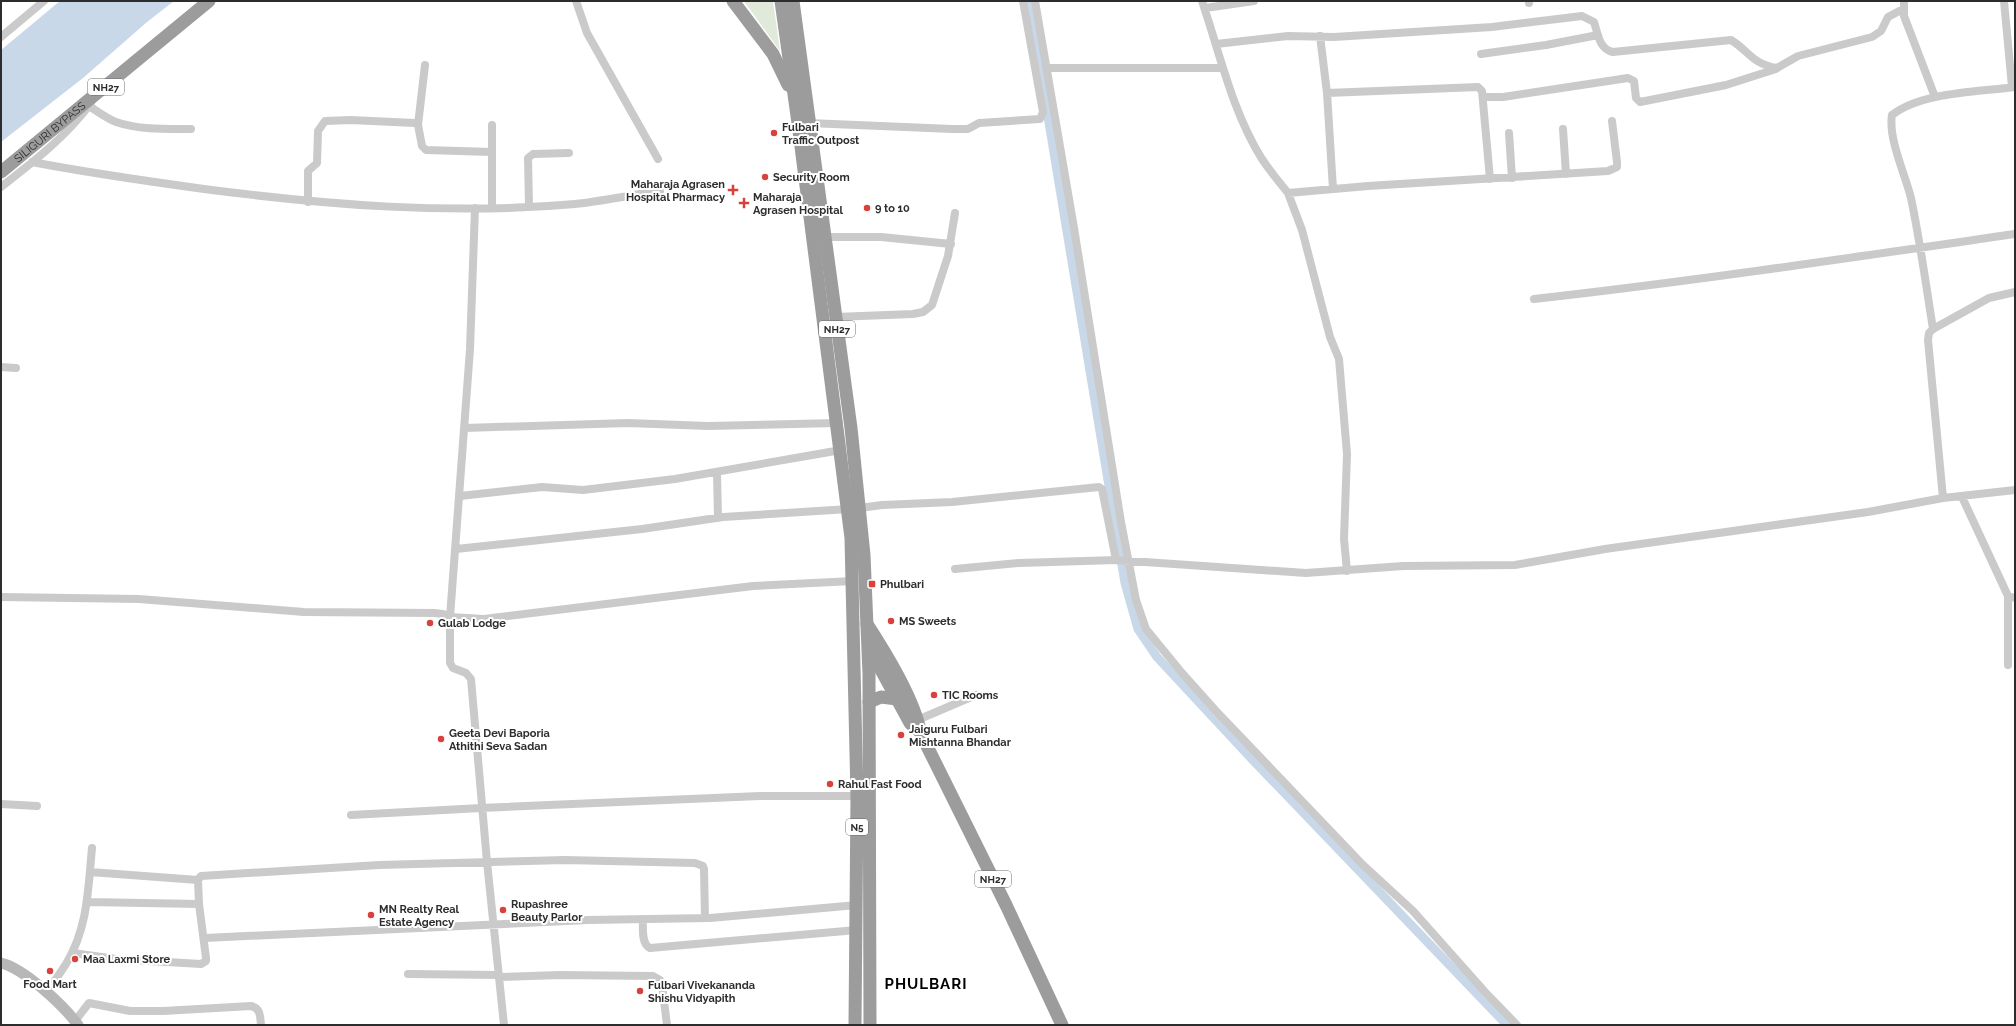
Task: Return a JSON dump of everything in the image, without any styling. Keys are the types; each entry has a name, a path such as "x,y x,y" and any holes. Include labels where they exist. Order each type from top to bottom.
{"highway":[{"name":"SILIGURI BYPASS","path":"1,172 209,1"},
{"name":"NH27","path":"733,1 773,54 796,106"},
{"name":"NH27","path":"781,1 837,423 865,570 868,646"},
{"name":"NH27","path":"793,1 851,428 854,509 854,629 868,646 897,699 914,721"},
{"name":"NH27","path":"854,608 867,624 883,650 914,721 1006,906 1062,1025"},
{"name":"N5","path":"854,629 857,796 857,930 854,1025"},
{"name":"N5","path":"868,646 870,1024"},
{"path":"869,702 881,697 897,699"}],"main road":[{"path":"1,963 16,970 46,991 77,1023"},
{"path":"854,1025 870,1024"}],"street":[{"path":"1,37 44,1"},
{"path":"576,1 587,33 658,159"},
{"path":"809,123 968,129 979,123 1040,119 1043,112 1023,1"},
{"path":"1035,1 1076,236 1119,514 1136,600 1146,628 1182,673 1363,865 1412,911 1517,1025"},
{"path":"1254,1 1203,4 1223,68 1248,132 1262,159 1288,193 1302,230 1330,338 1338,359 1347,454 1344,539 1346,571"},
{"path":"1933,329 1920,248 1906,176 1894,139 1891,121 1892,115 1900,108 1935,97 2013,87 2004,1"},
{"path":"1484,97 1503,97 1628,78 1634,81 1636,98 1640,102 1726,85 1777,68 1798,56 1872,37 1881,31 1888,17 1903,5 1935,97"},
{"path":"1216,44 1268,38 1492,27 1582,16 1594,22 1602,46 1607,51 1613,52 1731,40 1758,62 1766,66 1777,68"},
{"path":"1481,54 1546,45 1598,35"},
{"path":"1320,36 1327,93 1333,189"},
{"path":"425,65 418,125 424,150 492,152"},
{"path":"1046,68 1223,68"},
{"path":"1327,93 1478,87 1482,91 1484,97 1490,179"},
{"path":"1,187 32,162 74,124 97,94"},
{"path":"89,106 111,120 129,125 171,129 191,129"},
{"path":"308,202 308,171 317,163 318,130 323,123 331,120 350,120 418,125"},
{"path":"1288,193 1608,171 1617,167 1612,121"},
{"path":"492,125 492,207"},
{"path":"1563,129 1566,174"},
{"path":"1509,133 1512,178"},
{"path":"529,206 528,158 533,154 569,153"},
{"path":"32,162 109,176 308,202 352,206 475,208 529,206 576,203 660,191"},
{"path":"475,208 470,349 450,617 451,666 466,673 471,679 487,862 504,1025"},
{"path":"835,317 923,312 932,305 943,277 951,244 955,213"},
{"path":"1534,299 1646,286 2015,234"},
{"path":"824,237 881,237 951,244"},
{"path":"1943,498 1928,340 1929,333 1933,329 1989,298 2015,292"},
{"path":"1,367 16,368"},
{"path":"465,428 628,424 708,426 837,423"},
{"path":"460,496 542,487 583,490 717,472 841,450"},
{"path":"717,472 718,518"},
{"path":"456,549 642,529 718,518 854,509 882,505 952,502 1098,487 1102,489 1116,560"},
{"path":"955,569 1019,563 1116,560 1306,574 1403,566 1515,565 1605,549 1868,512 1943,498 2015,490"},
{"path":"1962,496 2011,597 2008,666"},
{"path":"1,597 139,599 304,612 434,613 443,614 450,617 484,619 753,586 853,581"},
{"path":"914,721 976,695"},
{"path":"351,815 760,796 857,796"},
{"path":"1,804 37,806"},
{"path":"46,991 53,985 73,953 85,919 88,902 92,848"},
{"path":"90,872 198,880 202,876 379,865 565,860 695,863 703,866 704,869 705,918"},
{"path":"73,953 116,959 201,964 206,961 206,958 205,938 199,904 198,880"},
{"path":"88,902 199,904"},
{"path":"205,938 643,919 705,918 857,906"},
{"path":"643,919 645,944 650,948 857,930"},
{"path":"408,974 499,976 653,976 660,980 662,985 667,1025"},
{"path":"77,1023 89,1004 130,1011 251,1006 256,1007 259,1011 261,1025"}],"shaded area":[{"path":"744,1 773,1 780,51"}],"water":[{"path":"60,1 174,1 147,22 83,78 1,142 1,50"}],"waterway":[{"path":"1029,1 1125,583 1138,629 1157,657 1250,757 1507,1025"}],"place":[{"name":"Fulbari Traffic Outpost","path":"774,133"},
{"name":"Security Room","path":"765,177"},
{"name":"Maharaja Agrasen Hospital Pharmacy","path":"733,190"},
{"name":"Maharaja Agrasen Hospital","path":"744,203"},
{"name":"9 to 10","path":"867,208"},
{"name":"Phulbari","path":"872,584"},
{"name":"MS Sweets","path":"891,621"},
{"name":"Gulab Lodge","path":"430,623"},
{"name":"TIC Rooms","path":"934,695"},
{"name":"Jaiguru Fulbari Mishtanna Bhandar","path":"901,735"},
{"name":"Geeta Devi Baporia Athithi Seva Sadan","path":"441,739"},
{"name":"Rahul Fast Food","path":"830,784"},
{"name":"Rupashree Beauty Parlor","path":"503,910"},
{"name":"MN Realty Real Estate Agency","path":"371,915"},
{"name":"Maa Laxmi Store","path":"75,959"},
{"name":"Food Mart","path":"50,971"},
{"name":"Fulbari Vivekananda Shishu Vidyapith","path":"640,991"}],"district":[{"name":"PHULBARI","path":"926,984"}]}
